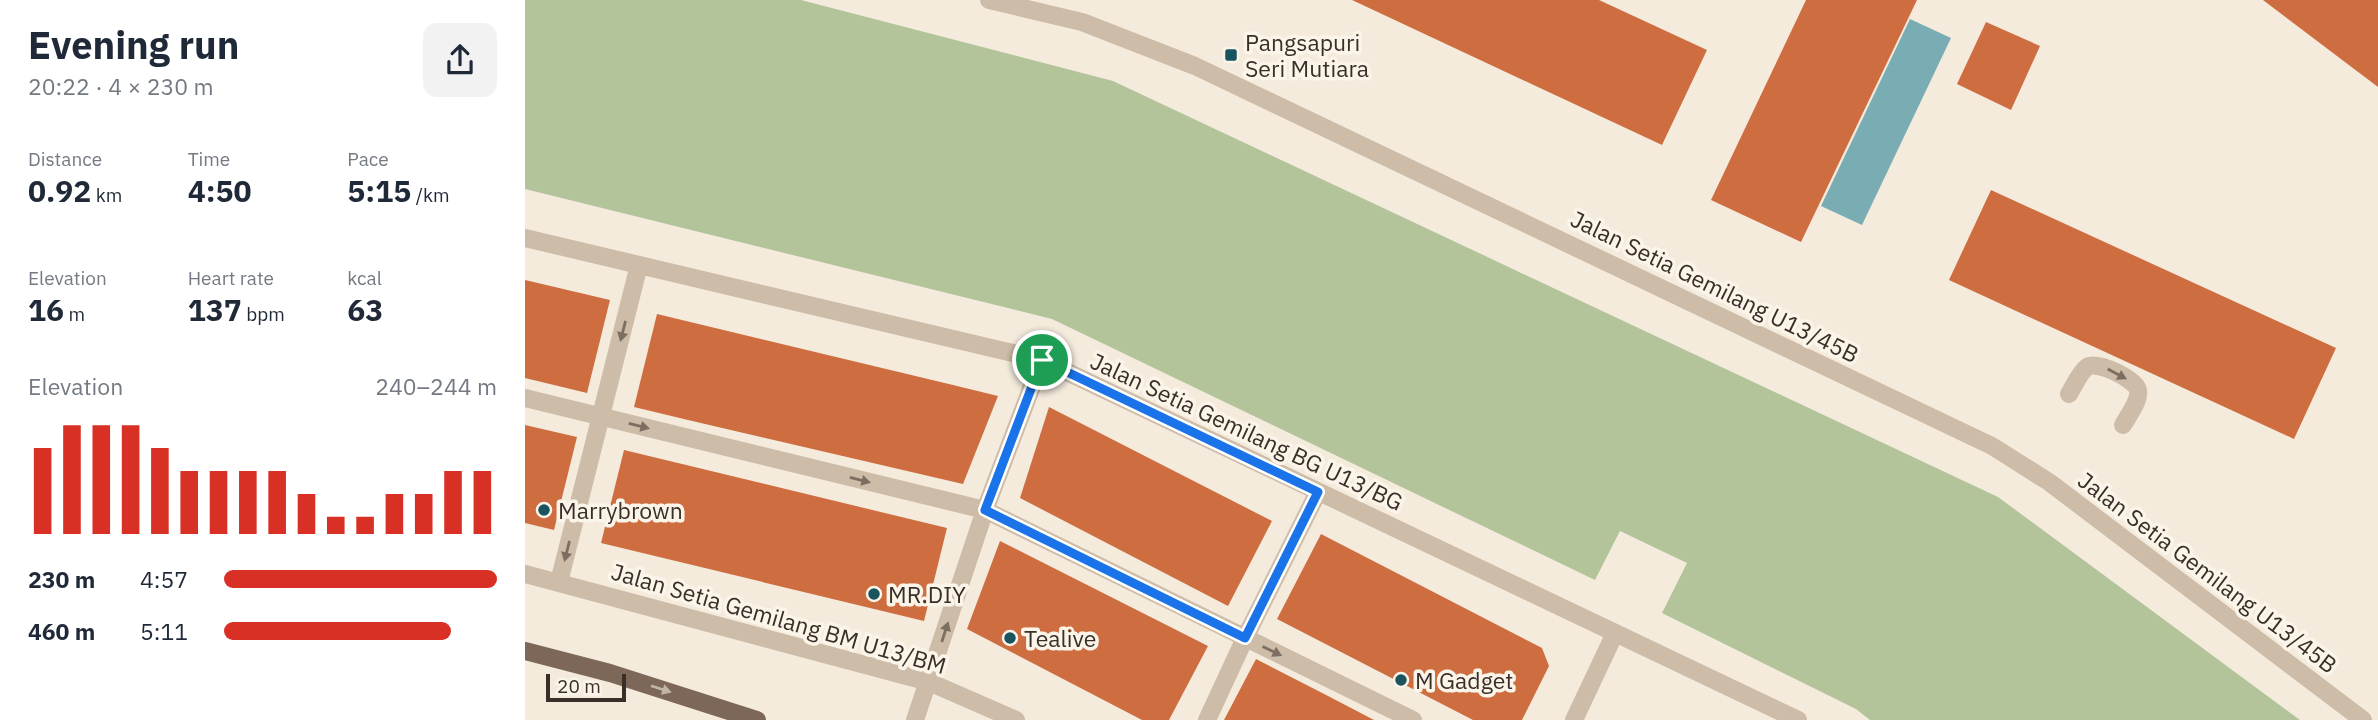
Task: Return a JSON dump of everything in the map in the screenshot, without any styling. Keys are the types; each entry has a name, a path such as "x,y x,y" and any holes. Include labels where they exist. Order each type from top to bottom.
{"main road":[{"path":"525,651 610,673 757,720"}],"street":[{"name":"Jalan Setia Gemilang U13/45B","path":"989,0 1082,22 1195,66 1992,446 2049,482 2363,720"},
{"name":"Jalan Setia Gemilang BG U13/BG","path":"525,238 1042,360 1798,720"},
{"path":"559,582 639,265"},
{"path":"915,720 985,510 1042,360"},
{"path":"2069,394 2090,365 2099,364 2133,382 2138,395 2123,425"},
{"path":"525,398 985,510 1413,720"},
{"path":"1207,720 1318,492"},
{"name":"Jalan Setia Gemilang BM U13/BM","path":"525,574 929,681 1016,720"},
{"path":"1574,720 1615,633"}],"green space":[{"path":"525,0 801,0 1113,81 1998,497 2300,720 1870,720 1856,709 1662,613 1687,563 1620,531 1595,580 1052,319 525,189"}],"water":[{"path":"1910,19 1951,38 1862,225 1821,206"}],"building":[{"path":"1352,0 1599,0 1707,50 1662,145"},
{"path":"1806,0 1917,0 1801,242 1711,200"},
{"path":"2263,0 2378,0 2378,87"},
{"path":"1986,22 2040,46 2011,110 1957,84"},
{"path":"1991,190 2336,348 2294,439 1949,280"},
{"path":"525,280 610,300 587,393 525,378"},
{"path":"657,314 998,396 963,484 688,420 634,407"},
{"path":"1049,407 1272,521 1228,606 1020,498"},
{"path":"525,425 577,437 554,530 525,523"},
{"path":"624,450 947,528 924,621 601,543"},
{"path":"1321,534 1542,648 1549,666 1522,720 1473,720 1277,619"},
{"path":"1000,541 1208,646 1169,720 1142,720 967,629"},
{"path":"1256,659 1330,697 1374,720 1224,720"}],"place":[{"name":"Pangsapuri Seri Mutiara","path":"1231,55"},
{"name":"Marrybrown","path":"544,510"},
{"name":"MR.DIY","path":"874,594"},
{"name":"Tealive","path":"1010,638"},
{"name":"M Gadget","path":"1401,680"}],"route":[{"path":"1042,360 1318,492 1245,638 985,510 1042,360"}]}
